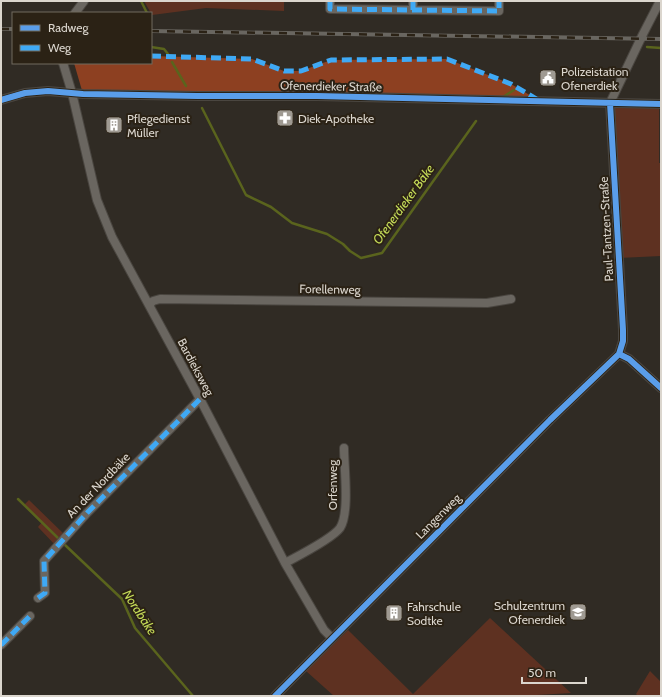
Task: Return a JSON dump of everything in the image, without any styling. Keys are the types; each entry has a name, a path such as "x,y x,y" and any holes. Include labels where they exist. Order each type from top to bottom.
{"street":[{"path":"76,12 84,1"},
{"path":"330,1 330,9 499,11 500,1"},
{"path":"392,1 392,10"},
{"path":"413,1 413,10"},
{"path":"610,103 660,1"},
{"name":"Bardieksweg","path":"63,64 72,93 97,200 112,237 200,399 285,563 324,630 332,638"},
{"name":"Ofenerdieker Straße","path":"1,100 25,93 48,91 197,96 324,96 661,104"},
{"name":"Paul-Tantzen-Straße","path":"610,103 623,330 623,341 619,354"},
{"name":"Forellenweg","path":"149,305 153,301 160,299 487,303 512,299"},
{"path":"619,354 629,359 661,388"},
{"name":"Langenweg","path":"274,696 550,420 619,354"},
{"name":"An der Nordbäke","path":"38,598 45,593 44,561 87,512 200,399"},
{"name":"Orfenweg","path":"285,563 326,539 340,528 346,511 344,448"},
{"path":"1,645 30,616"}],"shaded area":[{"path":"144,1 284,1 284,11 206,8 152,15 152,12 150,12"},
{"path":"152,56 252,59 284,71 301,71 331,60 447,59 511,84 533,97 197,96 83,94 74,64 152,64"},
{"path":"610,103 659,104 659,163 661,163 661,256 619,258"},
{"path":"29,500 66,536 57,547 38,527 42,522 24,505"},
{"path":"490,618 571,693 520,696 334,696 306,671 348,630 413,694"},
{"path":"650,671 661,682 661,696 638,696 636,694"}],"waterway":[{"name":"Ofenerdieker Bäke","path":"141,1 146,12"},
{"name":"Ofenerdieker Bäke","path":"152,47 164,49 168,54"},
{"name":"Ofenerdieker Bäke","path":"647,47 661,48"},
{"name":"Ofenerdieker Bäke","path":"172,62 186,86"},
{"name":"Ofenerdieker Bäke","path":"503,97 514,90"},
{"name":"Ofenerdieker Bäke","path":"202,108 246,195 271,207 292,223 327,234 361,258 382,253 476,121"},
{"name":"Nordbäke","path":"18,499 59,539"},
{"name":"Nordbäke","path":"65,545 122,599 135,628 193,696"}],"railway":[{"path":"1,29 12,29"},
{"path":"152,31 661,39"}],"marked path":[{"path":"330,1 330,9 499,11 499,1"},
{"path":"413,1 413,10"},
{"path":"152,56 252,59 284,71 301,71 331,60 447,59 511,84 538,100"},
{"path":"38,598 45,593 44,561 87,513 200,399"},
{"path":"1,645 30,616"}],"cycle path":[{"path":"1,100 25,93 48,91 83,94 317,96 661,104"},
{"path":"610,103 623,330 623,341 619,354"},
{"path":"619,354 629,359 661,388"},
{"path":"275,696 550,420 619,354"}],"place":[{"name":"Polizeistation Ofenerdiek","path":"548,78"},
{"name":"Diek-Apotheke","path":"285,118"},
{"name":"Pflegedienst Müller","path":"114,125"},
{"name":"Schulzentrum Ofenerdiek","path":"578,612"},
{"name":"Fahrschule Sodtke","path":"394,613"}]}
